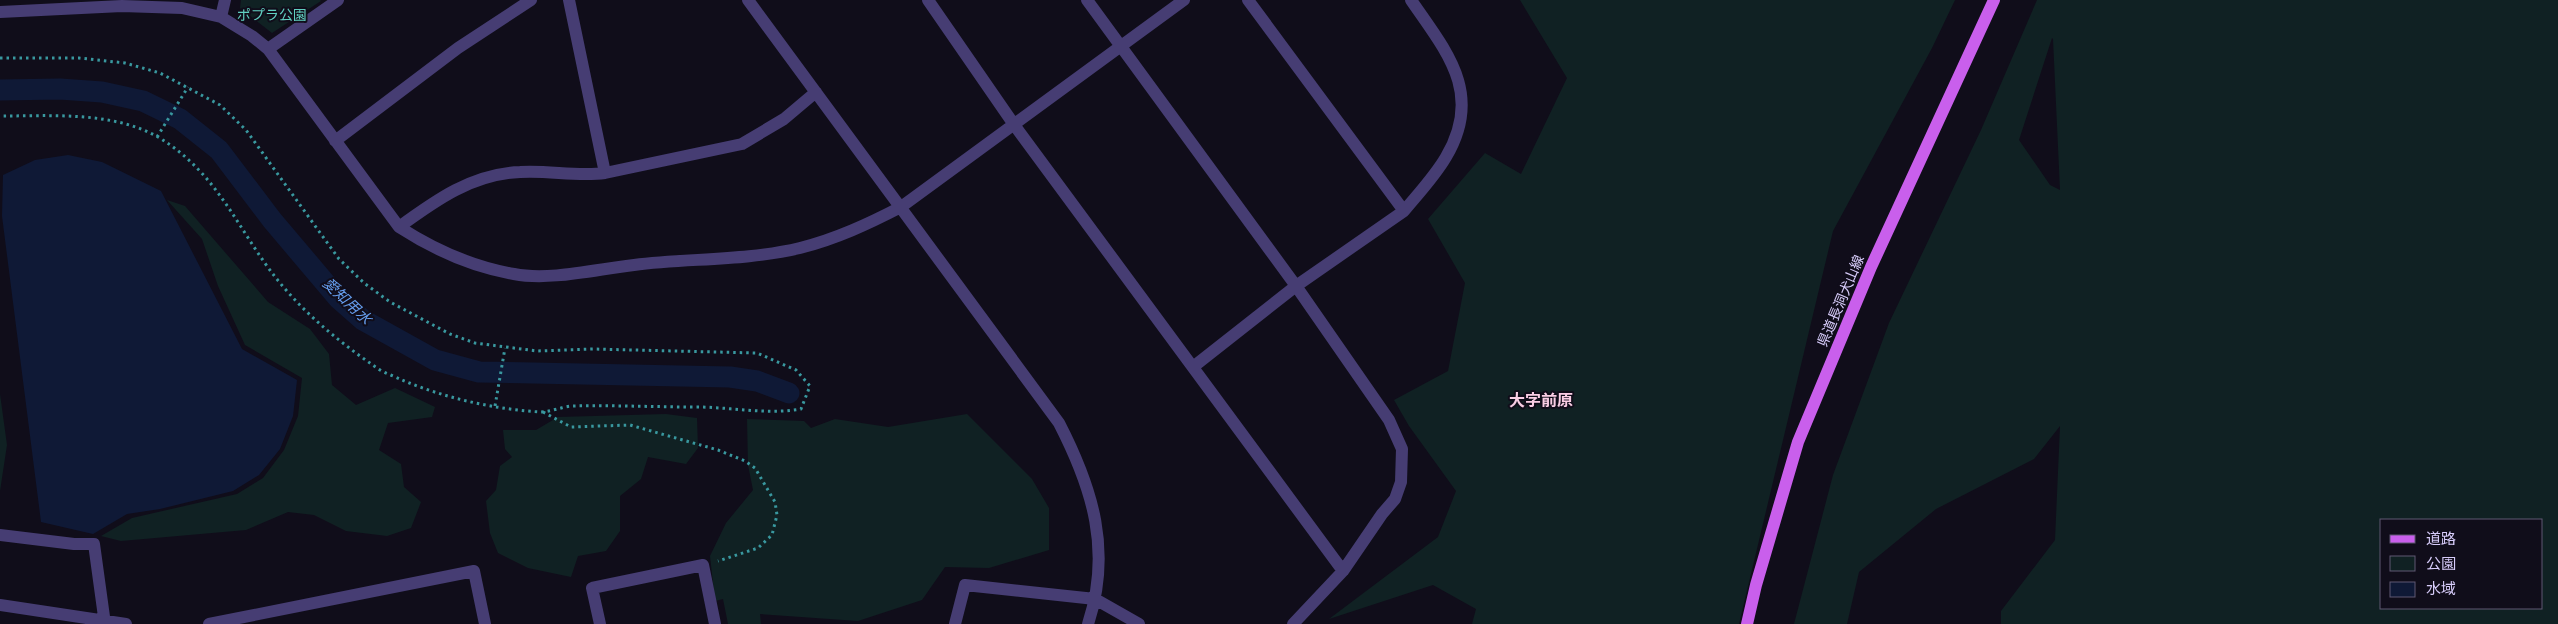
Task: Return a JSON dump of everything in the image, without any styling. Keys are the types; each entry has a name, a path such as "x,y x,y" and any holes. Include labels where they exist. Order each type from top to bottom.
{"main road":[{"name":"県道長洞犬山線","path":"1747,624 1756,585 1798,442 1871,267 1994,0"}],"street":[{"path":"221,17 225,0"},
{"path":"268,49 338,0"},
{"path":"335,141 458,48 531,0"},
{"path":"569,0 605,173"},
{"path":"748,0 1060,423 1080,464 1095,512 1100,549 1095,599 1088,624"},
{"path":"928,0 1015,126 1343,571"},
{"path":"1087,0 1296,286 1389,420 1402,449 1401,482 1395,499 1382,514 1343,571 1293,624"},
{"path":"0,12 76,4 182,8 221,17 252,36 268,49 399,227 420,240 463,259 514,274 538,276 651,263 733,258 799,248 849,233 901,207 1015,126 1184,0"},
{"path":"1248,0 1404,211"},
{"path":"1193,367 1296,286 1404,211 1447,156 1462,117 1463,95 1445,50 1411,0"},
{"path":"399,227 446,193 477,180 519,172 588,175 605,173 742,144 784,119 816,92"},
{"path":"0,535 74,544 94,544 104,623"},
{"path":"600,624 592,588 703,565 715,624"},
{"path":"209,624 474,571 485,624"},
{"path":"955,624 965,585 1095,599 1139,624"},
{"path":"0,605 104,623 126,624"}],"path":[{"path":"157,137 188,86"},
{"path":"0,116 81,116 122,124 157,137 208,178 228,203 259,255 287,291 348,346 379,370 420,388 448,397 542,412 569,406 588,406 713,407 779,413 801,409 810,386"},
{"path":"495,406 505,348"},
{"path":"542,412 571,428 630,424 718,450 745,461 755,468 775,502 777,516 772,535 758,548 746,554 703,565"}],"green space":[{"name":"ポプラ公園","path":"241,0 321,1 272,33 240,8"},
{"path":"1520,0 1955,0 1932,48 1833,231 1739,624 1472,624 1476,609 1433,585 1329,619 1438,537 1456,491 1409,426 1394,400 1448,371 1465,283 1428,219 1485,153 1521,174 1567,78"},
{"path":"2037,0 2558,0 2558,624 2001,624 2001,611 2055,540 2060,426 2034,459 1936,509 1859,572 1847,624 1794,624 1833,475 1889,323 1981,130","holes":["2053,39 2060,190 2050,185 2019,140"]},
{"path":"167,200 185,206 268,302 310,329 329,354 332,385 356,405 395,388 435,407 432,417 388,423 379,450 401,464 404,487 421,502 411,528 387,536 346,531 314,515 288,512 246,530 121,541 101,536 132,518 237,494 263,478 284,450 298,416 302,378 245,345 218,286 202,239"},
{"path":"0,394 7,445 0,491"},
{"path":"666,414 697,418 698,448 686,464 648,457 641,479 620,496 620,531 606,551 578,556 571,577 528,568 498,553 490,533 486,501 496,490 500,466 512,457 505,449 503,430 536,430 558,417"},
{"path":"967,414 1032,479 1049,508 1049,550 989,568 945,567 922,600 858,621 760,614 761,624 728,624 723,599 715,601 710,556 726,523 753,490 748,465 747,419 804,421 811,428 835,419 888,427"}],"water":[{"path":"68,155 102,162 161,191 242,349 297,380 293,416 280,449 259,475 233,491 160,509 127,514 93,534 41,522 2,216 3,175 35,160"}],"waterway":[{"name":"愛知用水","path":"0,90 60,89 102,92 143,101 180,119 219,150 272,220 338,298 363,320 435,360 479,372 730,377 757,381 789,393"}],"district":[{"name":"大字前原","path":"1541,401"}]}
